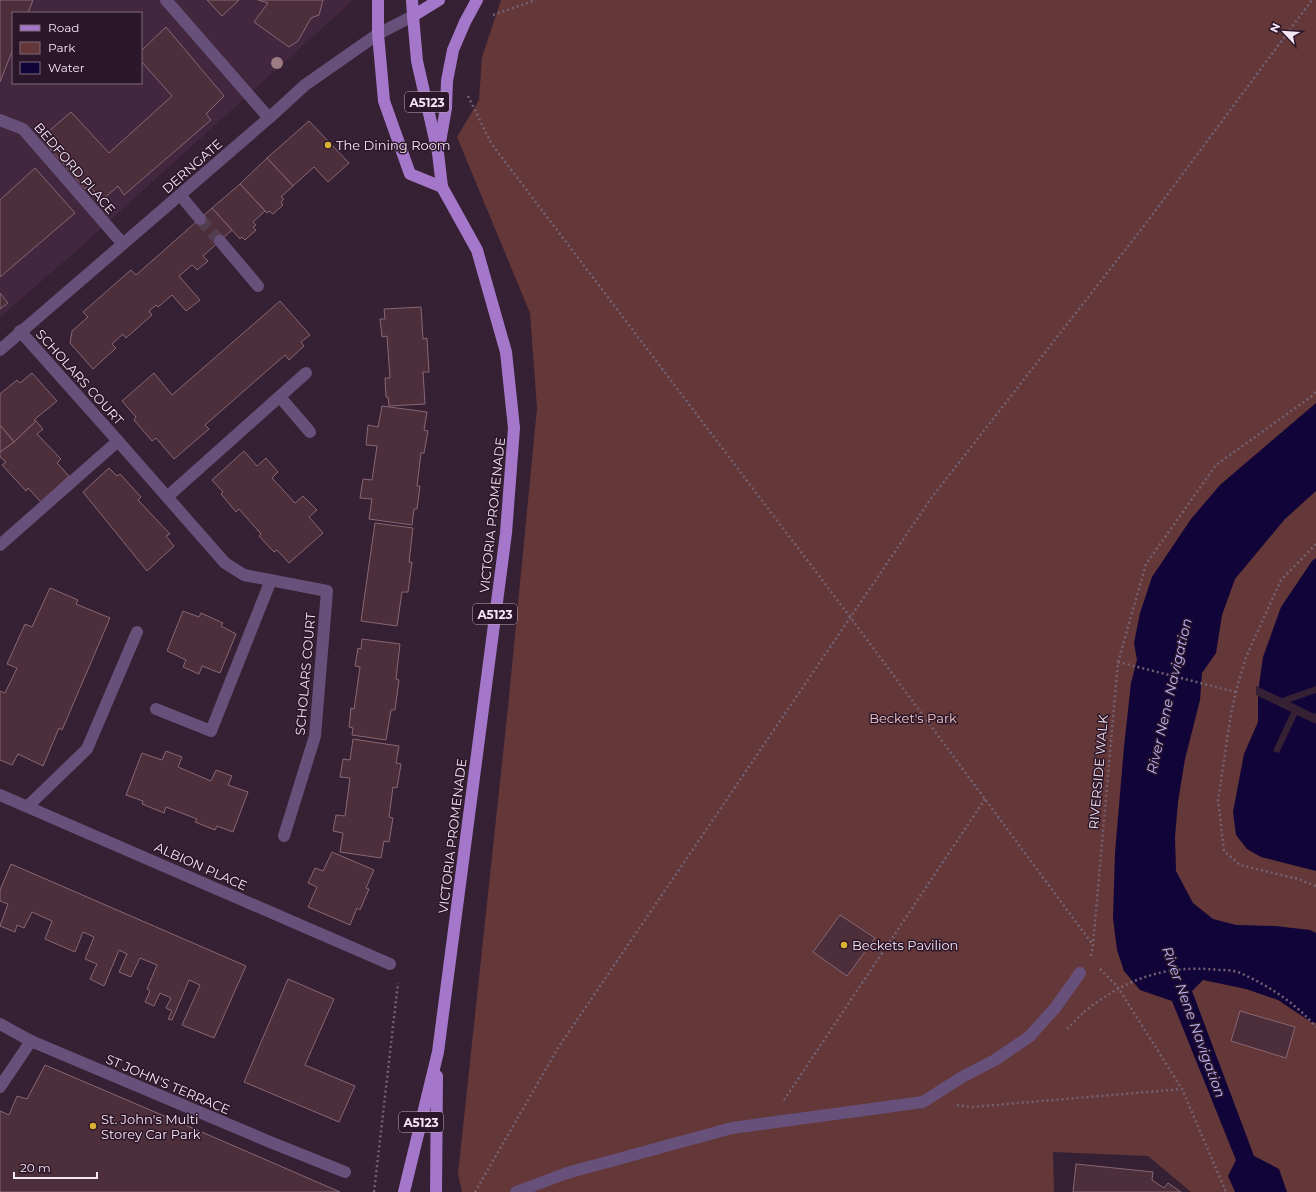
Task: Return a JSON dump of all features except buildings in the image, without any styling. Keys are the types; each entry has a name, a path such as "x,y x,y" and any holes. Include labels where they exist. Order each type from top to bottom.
{"main road":[{"path":"378,0 378,34 384,101 410,174 442,187"},
{"name":"A5123","path":"412,0 412,16"},
{"path":"412,16 439,0"},
{"path":"438,153 446,108 447,81 453,50 465,22 477,0"},
{"name":"VICTORIA PROMENADE","path":"404,1192 438,1052 506,533 514,428 506,352 477,250 442,187 438,153 417,61 412,16"},
{"name":"VICTORIA PROMENADE","path":"436,1192 438,1052"}],"street":[{"path":"166,0 270,118"},
{"name":"DERNGATE","path":"0,350 270,118 305,85 378,34 412,16"},
{"name":"BEDFORD PLACE","path":"0,120 23,129 123,244"},
{"path":"180,195 200,219"},
{"path":"220,242 258,286"},
{"name":"SCHOLARS COURT","path":"20,332 225,563 244,575 327,592 315,736 284,836"},
{"path":"167,497 306,373"},
{"path":"280,396 310,432"},
{"name":"SCHOLARS COURT","path":"0,545 118,441"},
{"path":"156,709 211,731 271,580"},
{"path":"28,806 87,748 137,632"},
{"name":"ALBION PLACE","path":"2,799 28,806 390,964"},
{"path":"516,1192 567,1173 732,1128 923,1102 962,1077 995,1060 1030,1036 1055,1008 1080,973"},
{"name":"ST JOHN'S TERRACE","path":"0,1024 31,1041 345,1172"},
{"path":"0,1087 31,1041"}],"path":[{"path":"490,17 536,0"},
{"path":"475,1192 558,1048 932,497 1147,222 1312,0"},
{"path":"469,89 468,97 491,143 851,618 1093,945"},
{"name":"RIVERSIDE WALK","path":"1090,958 1093,945 1118,662 1146,564 1216,465 1312,396 1316,391"},
{"path":"1316,544 1281,580 1246,657 1231,714 1218,800 1224,852 1240,864 1298,879 1316,886"},
{"path":"1118,662 1236,692"},
{"path":"768,1124 985,799"},
{"path":"1096,963 1117,986 1182,1089 1226,1192"},
{"path":"374,1192 400,966 390,964"},
{"path":"1084,1012 1101,998 1149,974 1202,968 1237,972 1266,985 1288,1000 1316,1027"},
{"path":"923,1102 972,1107 1182,1089"}],"shaded area":[{"path":"0,0 350,0 351,2 75,252 0,317"}],"green space":[{"name":"Becket's Park","path":"501,0 1316,0 1316,1192 1191,1192 1148,1156 1053,1152 1054,1192 462,1192 458,1174 508,707 537,408 530,313 457,137 479,100 482,57"}],"water":[{"name":"River Nene Navigation","path":"1316,403 1316,491 1285,519 1235,579 1222,615 1216,653 1202,673 1200,700 1185,759 1178,802 1175,837 1176,871 1193,903 1213,919 1236,925 1275,926 1310,930 1316,933 1316,1023 1311,1022 1278,1000 1246,989 1203,980 1192,991 1254,1156 1279,1169 1287,1192 1235,1192 1228,1176 1236,1160 1172,1001 1140,990 1124,971 1117,950 1113,918 1115,853 1131,683 1137,660 1134,643 1140,613 1152,577 1191,519 1220,485"},
{"path":"1316,558 1316,871 1261,857 1247,849 1236,835 1233,812 1244,754 1258,722 1258,692 1263,657 1281,607 1312,561"}],"pier":[{"path":"1256,686 1282,698 1316,686 1316,693 1290,702 1314,714 1316,713 1316,724 1297,715 1279,753 1273,751 1291,712 1256,695"}],"tunnel":[{"path":"200,219 220,241"}],"place":[{"name":"The Dining Room","path":"328,145"},
{"name":"Beckets Pavilion","path":"844,945"},
{"name":"St. John's Multi Storey Car Park","path":"93,1126"}]}
